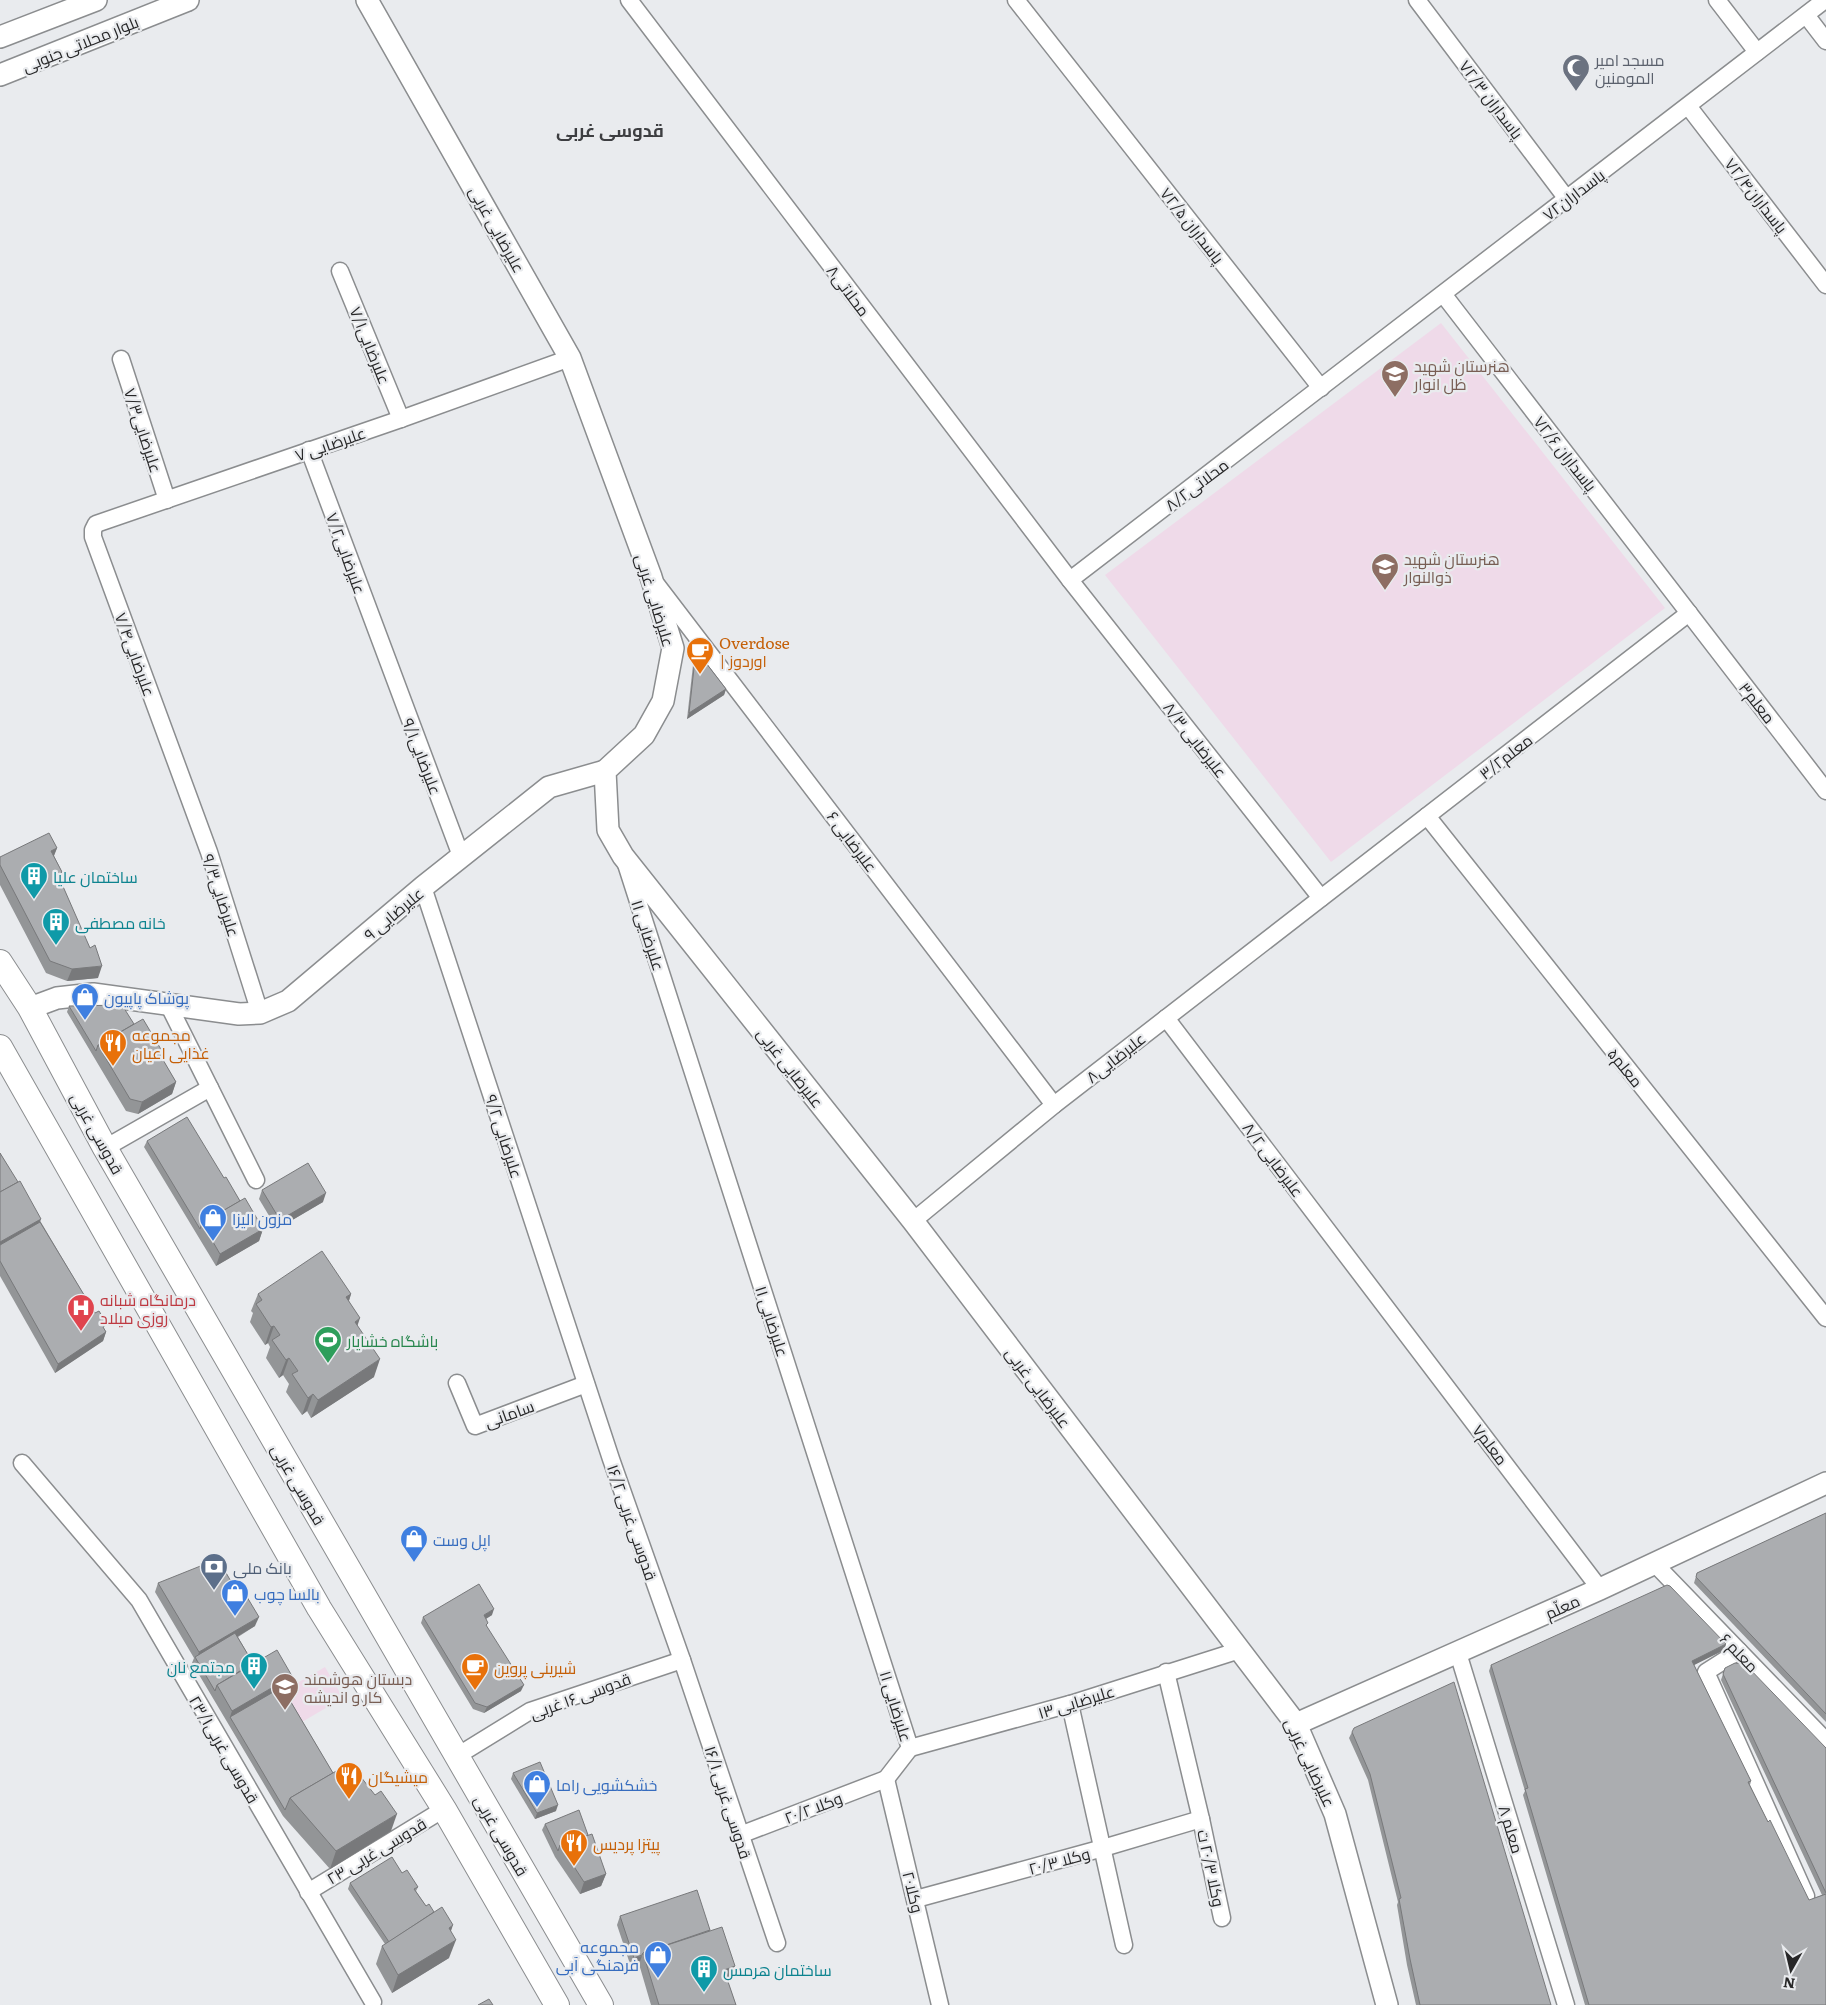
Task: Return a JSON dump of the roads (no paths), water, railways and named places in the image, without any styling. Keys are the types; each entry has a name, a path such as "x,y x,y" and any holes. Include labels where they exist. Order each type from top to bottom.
{"main road":[{"name":"قدوسی غربی","path":"0,962 30,1008 105,1148 601,2005"},
{"path":"0,1047 319,1608 444,1809 556,2005"}],"street":[{"path":"0,37 96,0"},
{"name":"بلوار محلاتی جنوبی","path":"0,75 188,0"},
{"name":"علیرضایی غربی","path":"367,0 417,85 570,358 651,577 673,648 663,701 644,735 605,771 608,830 623,856 913,1221 1296,1724 1335,1814 1387,2005"},
{"name":"علیرضایی غربی","path":"382,0 417,85"},
{"name":"محلاتی۸","path":"629,0 1070,580"},
{"name":"۷۲/۵ پاسداران","path":"1016,0 1321,388"},
{"name":"۷۲/۳ پاسداران","path":"1417,0 1567,199"},
{"path":"1717,0 1757,52"},
{"name":"پاسداران۷۲","path":"1321,388 1825,0"},
{"path":"1806,15 1826,41"},
{"name":"پاسداران۷۲/۴","path":"1688,106 1826,285"},
{"name":"علیرضایی۷/۱","path":"340,272 401,419"},
{"name":"۷۲/۶ پاسداران","path":"1443,294 1689,613"},
{"name":"۷ علیرضایی","path":"93,530 96,524 401,419 570,358"},
{"name":"علیرضایی۷/۳","path":"121,359 167,500"},
{"name":"محلاتی۸/۲","path":"1070,580 1321,388"},
{"name":"علیرضایی۷/۲","path":"309,450 386,656"},
{"name":"علیرضایی۷/۴","path":"93,530 181,778"},
{"name":"۶ علیرضایی","path":"651,577 1054,1105"},
{"name":"۸/۳ علیرضایی","path":"1070,580 1321,898"},
{"name":"معلم۳","path":"1689,613 1826,791"},
{"name":"معلم۳/۲","path":"1321,898 1689,613"},
{"name":"علیرضایی۹/۱","path":"386,656 461,856"},
{"name":"۹ علیرضایی","path":"30,1008 57,998 93,994 169,1006 239,1014 260,1013 288,1001 461,856 549,786 605,771"},
{"name":"علیرضایی۹/۳","path":"181,778 209,852 260,1013"},
{"name":"معلم۵","path":"1427,816 1826,1318"},
{"name":"۱۱ علیرضایی","path":"623,856 910,1748 886,1779"},
{"name":"۹/۲ علیرضایی","path":"424,887 586,1384"},
{"name":"علیرضایی۸","path":"913,1221 1054,1105 1321,898"},
{"path":"169,1006 256,1180"},
{"name":"علیرضایی ۸/۲","path":"1166,1018 1382,1300"},
{"path":"105,1148 210,1088"},
{"name":"معلم۷","path":"1382,1300 1600,1589"},
{"name":"سامانی","path":"457,1383 474,1426 586,1384"},
{"name":"۱۶/۲ قدوسی غربی","path":"586,1384 682,1660"},
{"name":"قدوسی غربی۲۳/۱","path":"22,1463 139,1600 374,2002"},
{"name":"معلّم","path":"1296,1724 1600,1589 1826,1483"},
{"name":"۶ معلم","path":"1654,1563 1826,1741"},
{"name":"۱۳ علیرضایی","path":"910,1748 1070,1704 1240,1650"},
{"path":"1739,1651 1706,1672 1810,1905"},
{"name":"۸ معلم","path":"1458,1653 1566,2005"},
{"name":"قدوسی ۱۶ غربی","path":"457,1756 530,1711 682,1660"},
{"name":"۱۶/۱ قدوسی غربی","path":"682,1660 777,1943"},
{"name":"وکلا ۲۰/۳ ت","path":"1166,1672 1222,1918"},
{"path":"1070,1704 1124,1945"},
{"name":"وکلا ۲۰/۲","path":"740,1835 886,1779"},
{"name":"وکلا۲۰","path":"886,1779 940,2005"},
{"name":"۲۳ قدوسی غربی","path":"308,1892 444,1809"},
{"name":"وکلا ۲۰/۳","path":"916,1899 1201,1819"}],"place":[{"name":"مسجد امیر المومنین","path":"1576,92"},
{"name":"هنرستان شهید ظل انوار","path":"1395,398"},
{"name":"هنرستان شهید ذوالنوار","path":"1385,591"},
{"name":"Overdose | اوردوز","path":"700,675"},
{"name":"ساختمان علیا","path":"34,900"},
{"name":"خانه مصطفی","path":"56,946"},
{"name":"پوشاک پاپیون","path":"85,1021"},
{"name":"مجموعه غذایی اعیان","path":"113,1067"},
{"name":"مزون الیزا","path":"213,1242"},
{"name":"درمانگاه شبانه روزی میلاد","path":"81,1332"},
{"name":"باشگاه خشایار","path":"328,1364"},
{"name":"اپل وست","path":"414,1563"},
{"name":"بانک ملی","path":"214,1591"},
{"name":"بالسا چوب","path":"235,1617"},
{"name":"مجتمع نان","path":"254,1690"},
{"name":"شیرینی پروین","path":"475,1691"},
{"name":"دبستان هوشمند کار و اندیشه","path":"285,1711"},
{"name":"میشیگان","path":"349,1800"},
{"name":"خشکشویی راما","path":"537,1808"},
{"name":"پیتزا پردیس","path":"574,1867"},
{"name":"مجموعه فرهنگی آبی","path":"658,1979"},
{"name":"ساختمان هرمس","path":"704,1993"}],"district":[{"name":"قدوسی غربی","path":"610,129"}]}
